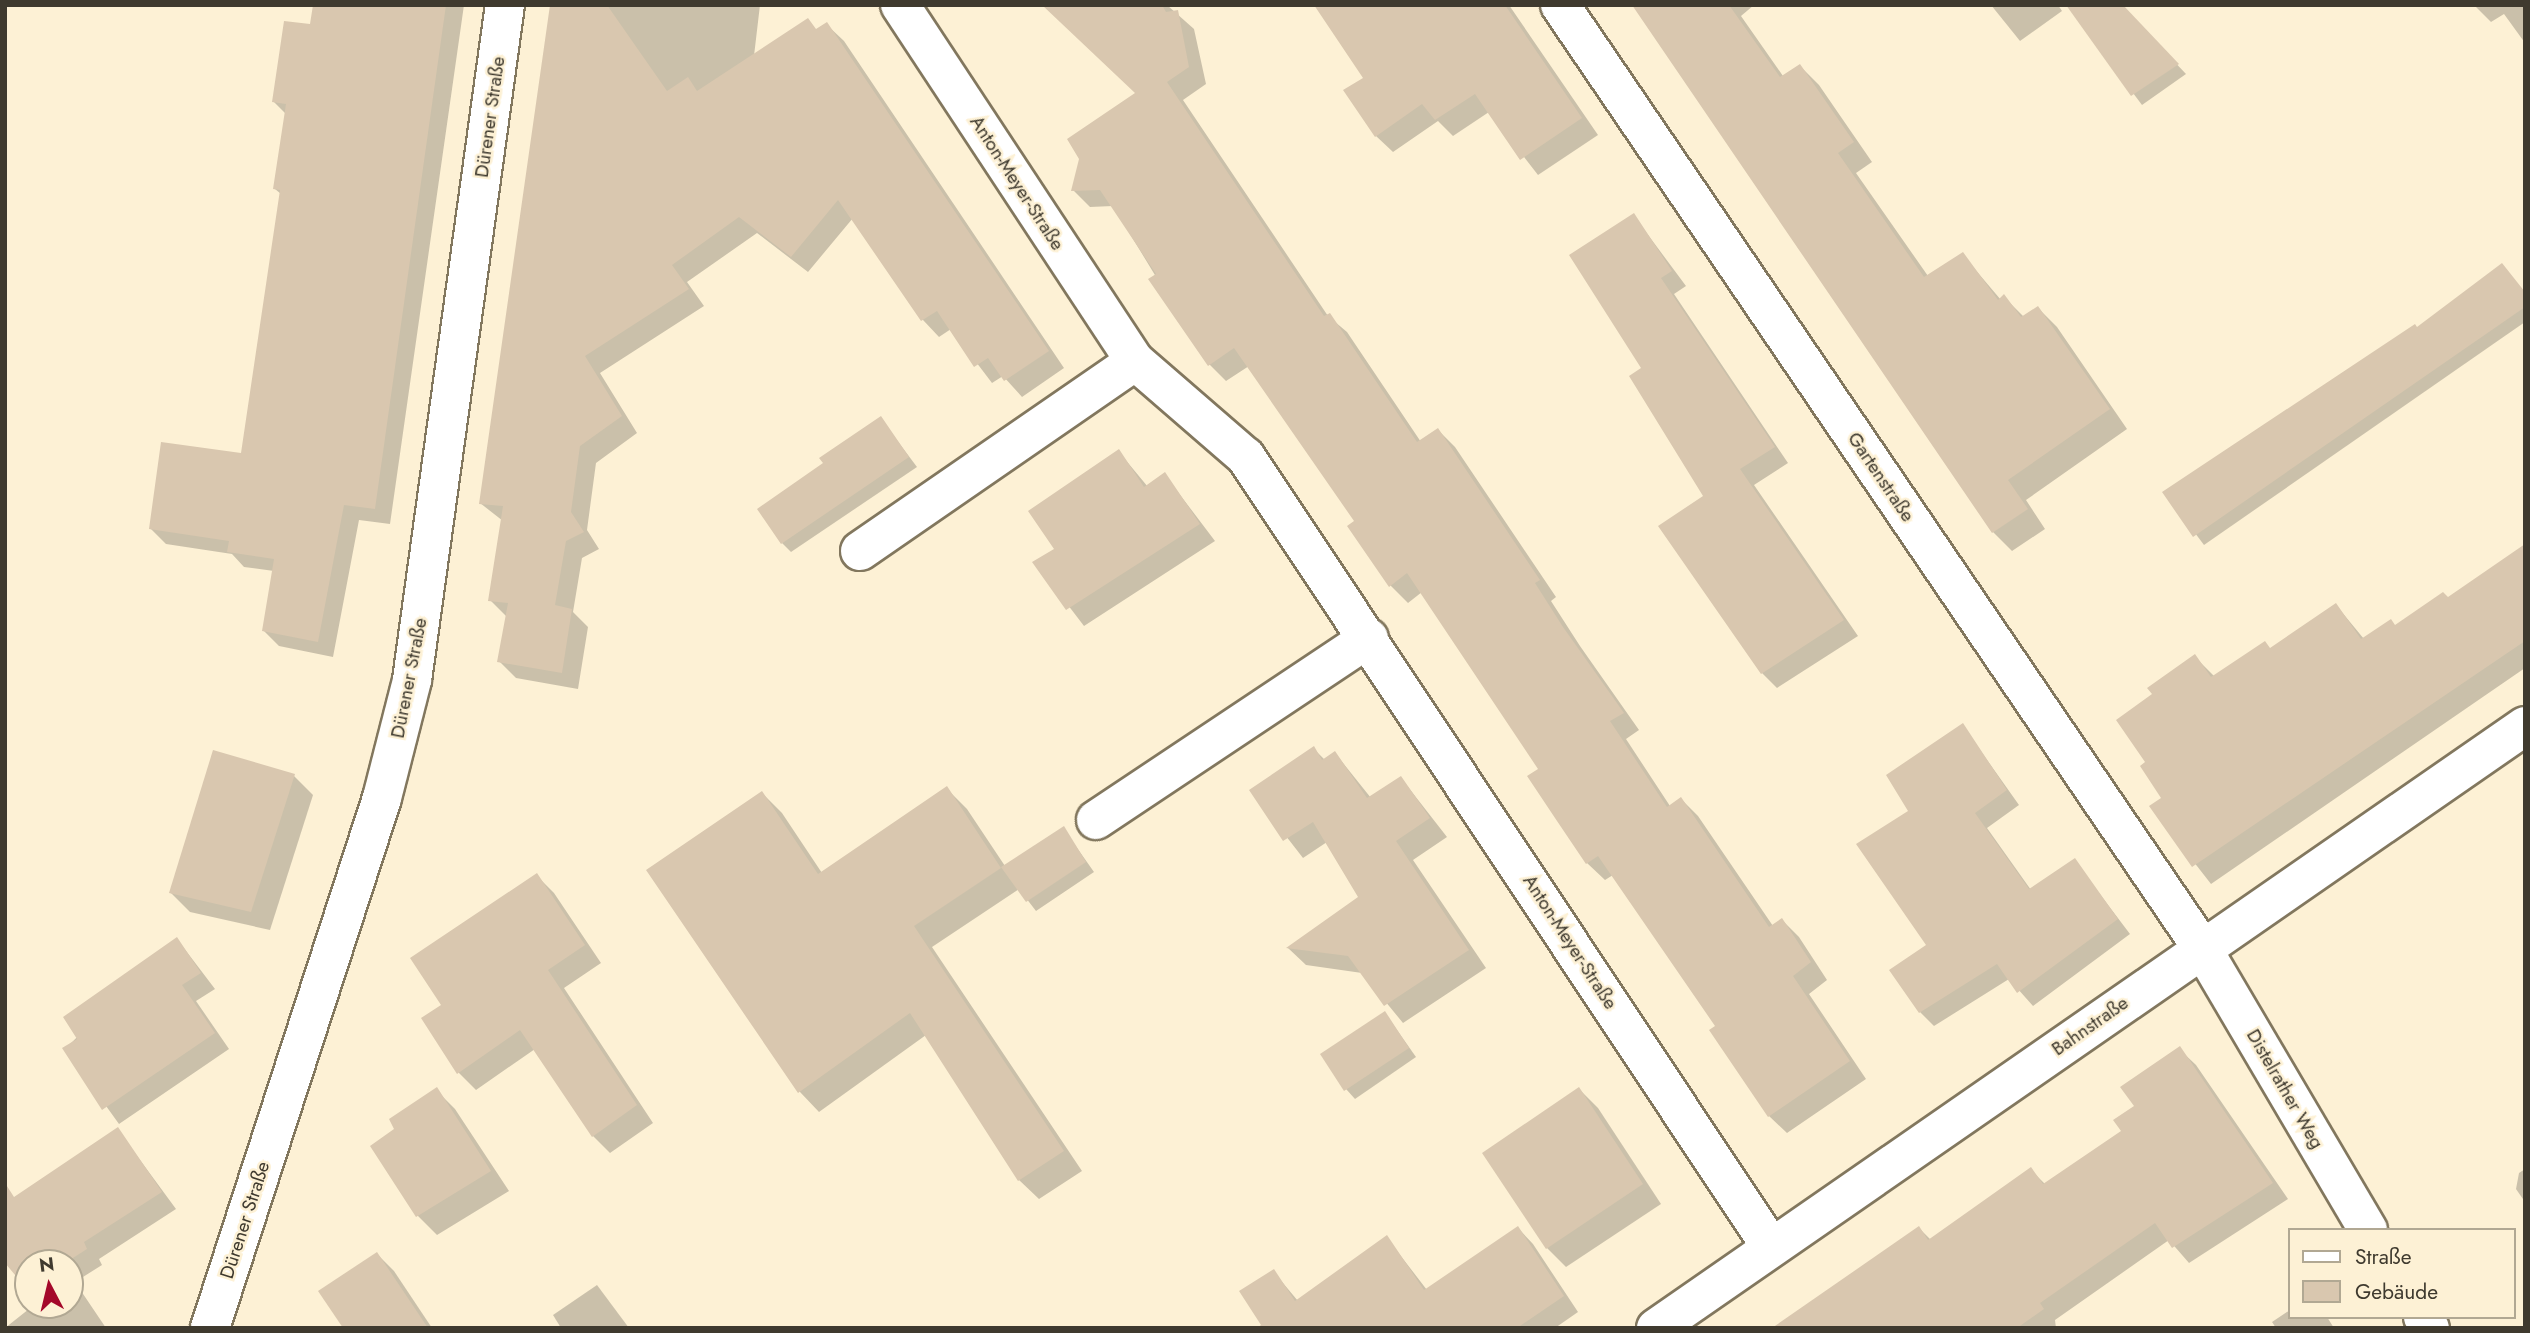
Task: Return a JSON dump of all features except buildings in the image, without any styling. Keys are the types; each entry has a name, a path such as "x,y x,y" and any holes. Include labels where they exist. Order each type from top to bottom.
{"street":[{"name":"Dürener Straße","path":"210,1328 382,798 412,680 505,5"},
{"name":"Anton-Meyer-Straße","path":"900,5 1135,361 1246,457 1369,638 1771,1247"},
{"name":"Gartenstraße","path":"1560,5 2202,948"},
{"path":"860,551 1135,361"},
{"path":"1096,820 1369,638"},
{"name":"Bahnstraße","path":"1656,1328 2525,726"},
{"name":"Distelrather Weg","path":"2202,948 2367,1228"}]}
